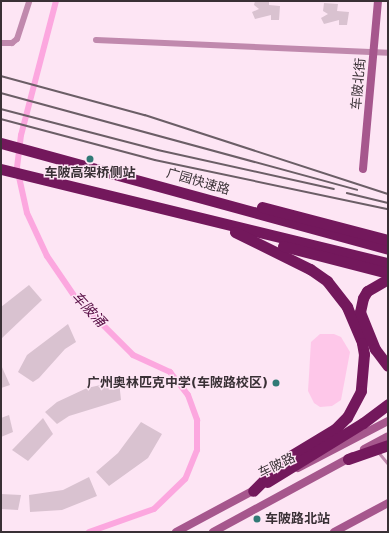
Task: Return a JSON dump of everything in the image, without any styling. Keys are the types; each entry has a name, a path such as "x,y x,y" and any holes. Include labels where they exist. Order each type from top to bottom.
{"highway":[{"name":"广园快速路","path":"1,143 388,249"},
{"path":"1,169 49,183 388,263"},
{"path":"162,186 252,205 388,240"},
{"path":"216,223 282,246 388,273"},
{"path":"216,223 310,269 327,281 347,307 362,343 364,354 361,391 347,417 335,429 285,459 253,490"},
{"path":"388,279 367,291 363,298 360,312 375,349 388,366"},
{"path":"253,490 313,452 363,423 388,404"},
{"path":"348,459 388,445"}],"main road":[{"name":"车陂北街","path":"363,169 378,1"},
{"name":"车陂路","path":"176,532 253,490 388,421"},
{"path":"213,532 388,436"},
{"path":"334,532 388,503"}],"street":[{"path":"1,43 12,43 17,39 29,1"},
{"path":"96,40 388,53"}],"lane":[{"path":"376,449 388,464"}],"shaded area":[{"path":"320,334 334,334 341,337 350,352 341,400 332,406 320,407 314,403 308,391 311,342"}],"building":[{"path":"255,1 269,1 269,5 280,6 279,20 271,20 271,15 255,19 252,12 259,9 254,5"},
{"path":"324,3 338,4 337,11 349,12 347,25 339,25 339,20 324,24 321,18 328,14 323,11"},
{"path":"29,285 42,300 1,339 1,307"},
{"path":"68,324 76,342 65,349 39,378 33,382 18,372 27,355"},
{"path":"1,365 10,385 1,388"},
{"path":"119,381 121,400 69,416 57,424 45,412 57,402 87,388"},
{"path":"9,415 13,432 1,437 1,418"},
{"path":"43,418 53,434 28,461 12,450"},
{"path":"141,422 162,434 148,458 109,486 96,472 118,453"},
{"path":"89,477 97,496 62,510 30,512 29,495 63,490"},
{"path":"1,494 21,495 18,510 1,509"}],"waterway":[{"name":"车陂涌","path":"56,1 21,135 17,168 27,213 47,256 75,297 133,355 170,372 188,395 197,420 197,450 185,479 154,509 89,532"}],"railway":[{"path":"1,76 145,115 388,194"},
{"path":"1,93 357,190"},
{"path":"1,109 158,150 334,189"},
{"path":"1,119 155,160 388,209"},
{"path":"347,193 388,203"}],"place":[{"name":"车陂高架桥侧站","path":"90,159"},
{"name":"广州奥林匹克中学(车陂路校区)","path":"276,383"},
{"name":"车陂路北站","path":"257,519"}]}
